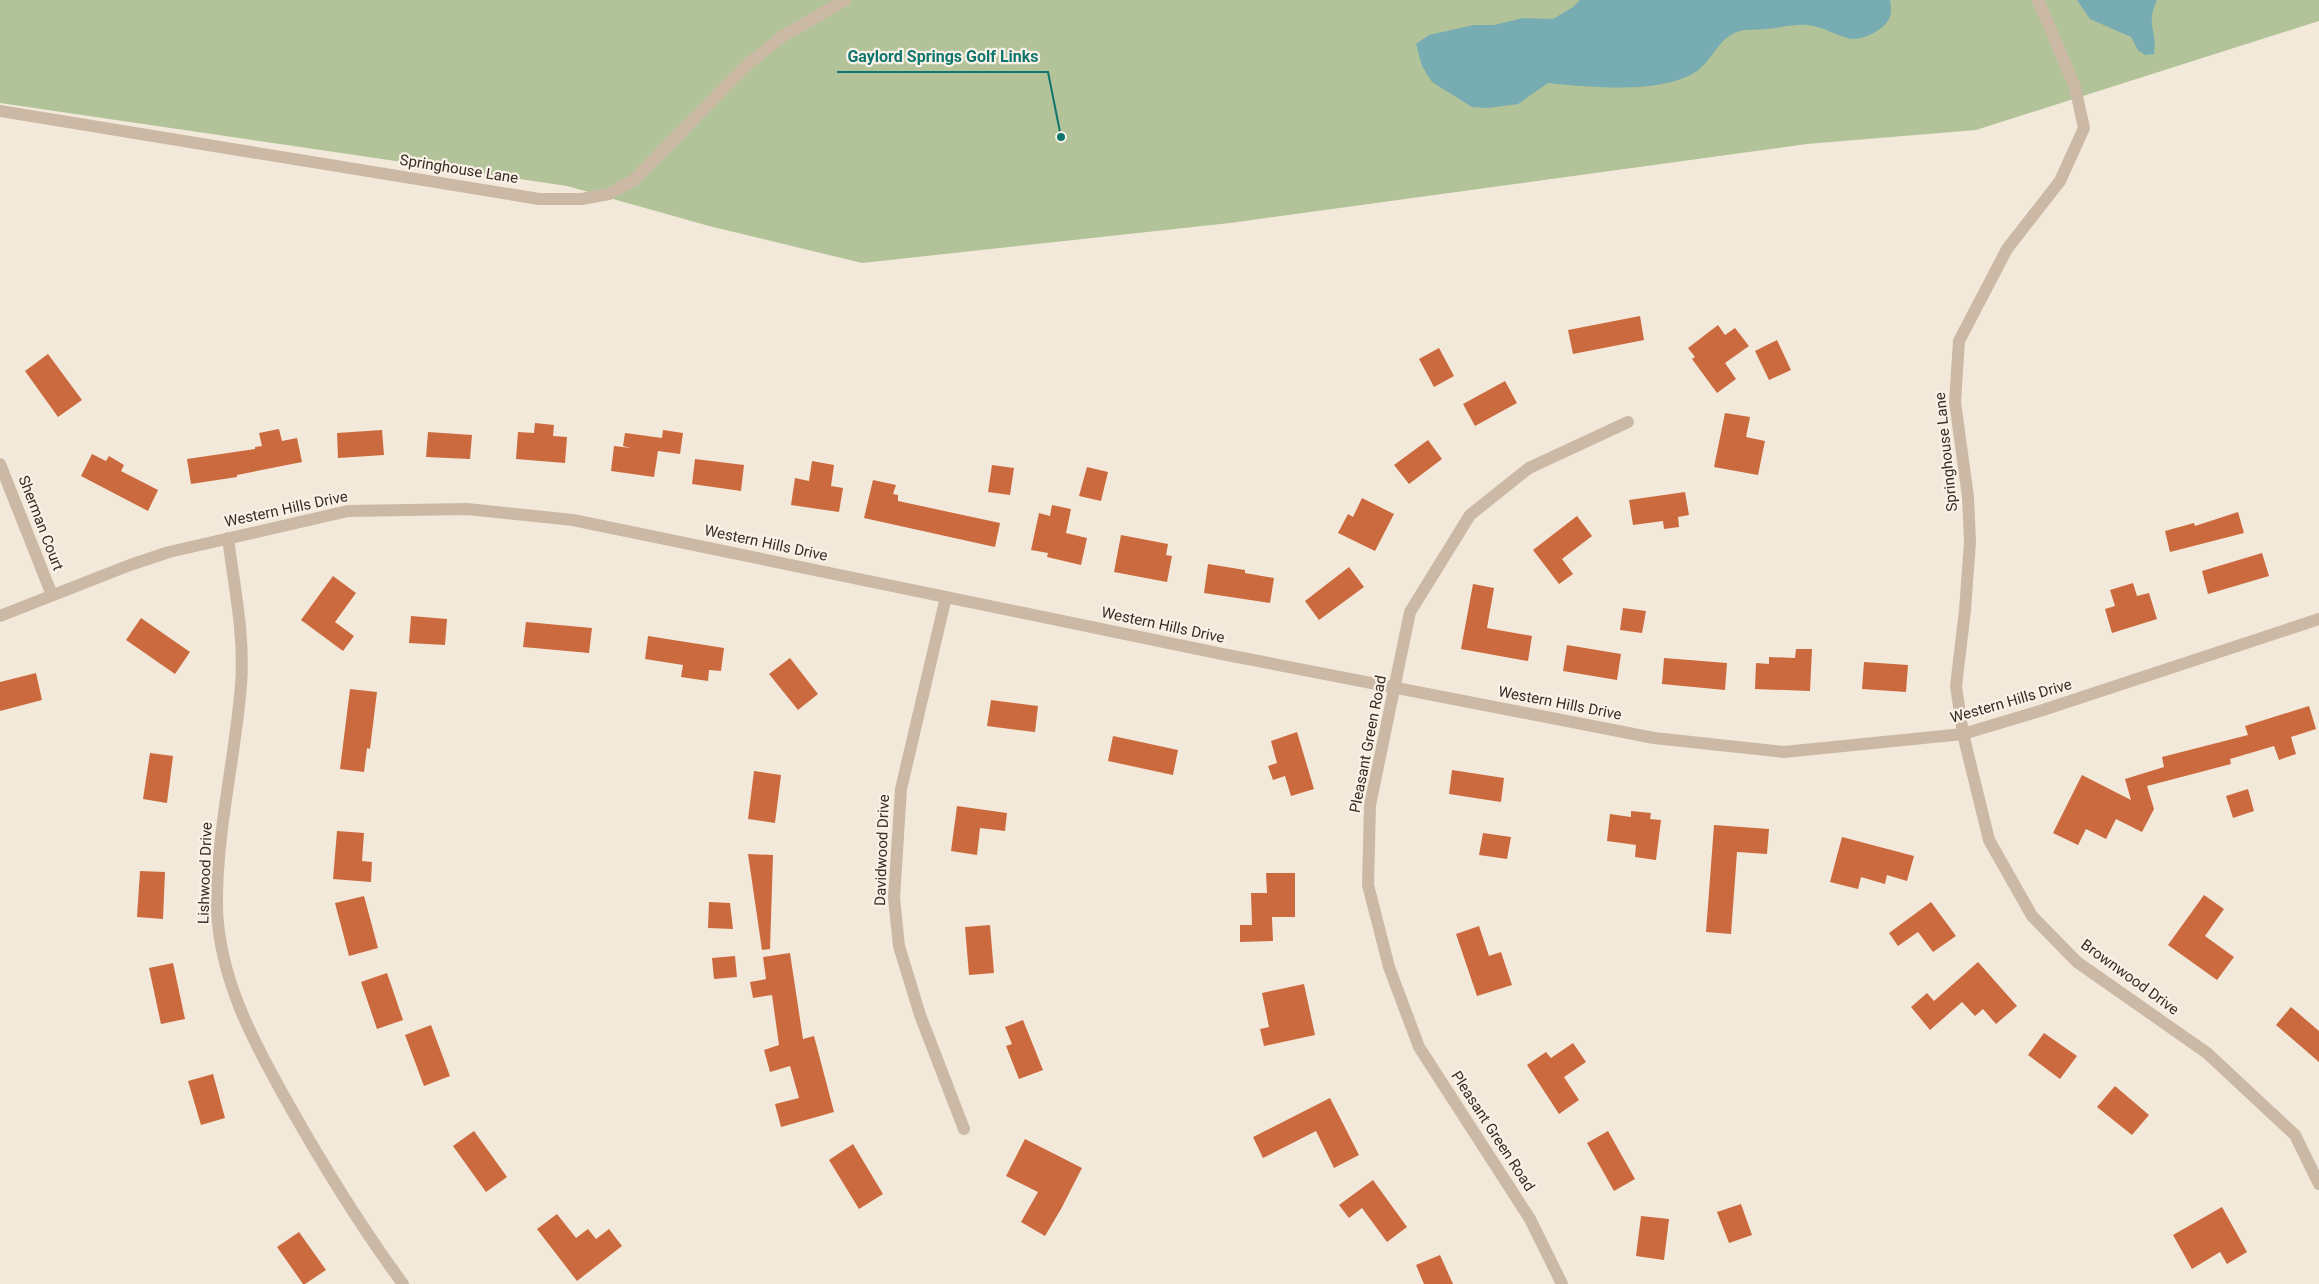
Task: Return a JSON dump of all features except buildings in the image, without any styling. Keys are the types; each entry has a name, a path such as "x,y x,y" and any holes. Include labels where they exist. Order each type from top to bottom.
{"street":[{"name":"Springhouse Lane","path":"0,111 539,198 582,199 609,194 634,180 748,64 783,36 845,0"},
{"name":"Springhouse Lane","path":"1964,734 1956,686 1965,610 1970,542 1968,497 1955,402 1958,341 2007,249 2060,181 2084,128 2075,88 2060,46 2038,0"},
{"name":"Pleasant Green Road","path":"1562,1284 1530,1219 1419,1047 1390,967 1368,885 1370,805 1410,612 1470,515 1529,468 1628,422"},
{"name":"Sherman Court","path":"0,464 52,595"},
{"name":"Western Hills Drive","path":"0,616 130,565 202,543 348,511 468,510 573,520 946,597 1654,738 1784,752 1964,734 2043,710 2319,619"},
{"name":"Lishwood Drive","path":"228,538 242,637 242,657 238,717 220,841 217,908 220,938 235,997 276,1082 352,1212 403,1284"},
{"name":"Davidwood Drive","path":"946,597 901,789 894,898 899,946 920,1015 964,1129"},
{"name":"Brownwood Drive","path":"1964,734 1988,840 2032,916 2077,962 2207,1053 2295,1135 2319,1184"}],"green space":[{"path":"0,0 2319,0 2319,21 1976,130 1807,144 1230,223 862,263 709,226 567,186 0,103"}],"water":[{"path":"1580,0 1890,0 1891,10 1890,17 1882,28 1864,37 1847,38 1823,28 1807,25 1743,30 1726,38 1703,66 1682,79 1665,84 1624,88 1548,83 1518,104 1488,108 1472,107 1432,82 1422,66 1416,44 1429,35 1474,25 1494,25 1523,18 1553,19 1573,7"},
{"path":"2077,0 2157,0 2152,16 2154,54 2145,55 2138,50 2131,37 2090,19"}],"place":[{"name":"Gaylord Springs Golf Links","path":"1061,137"}]}
